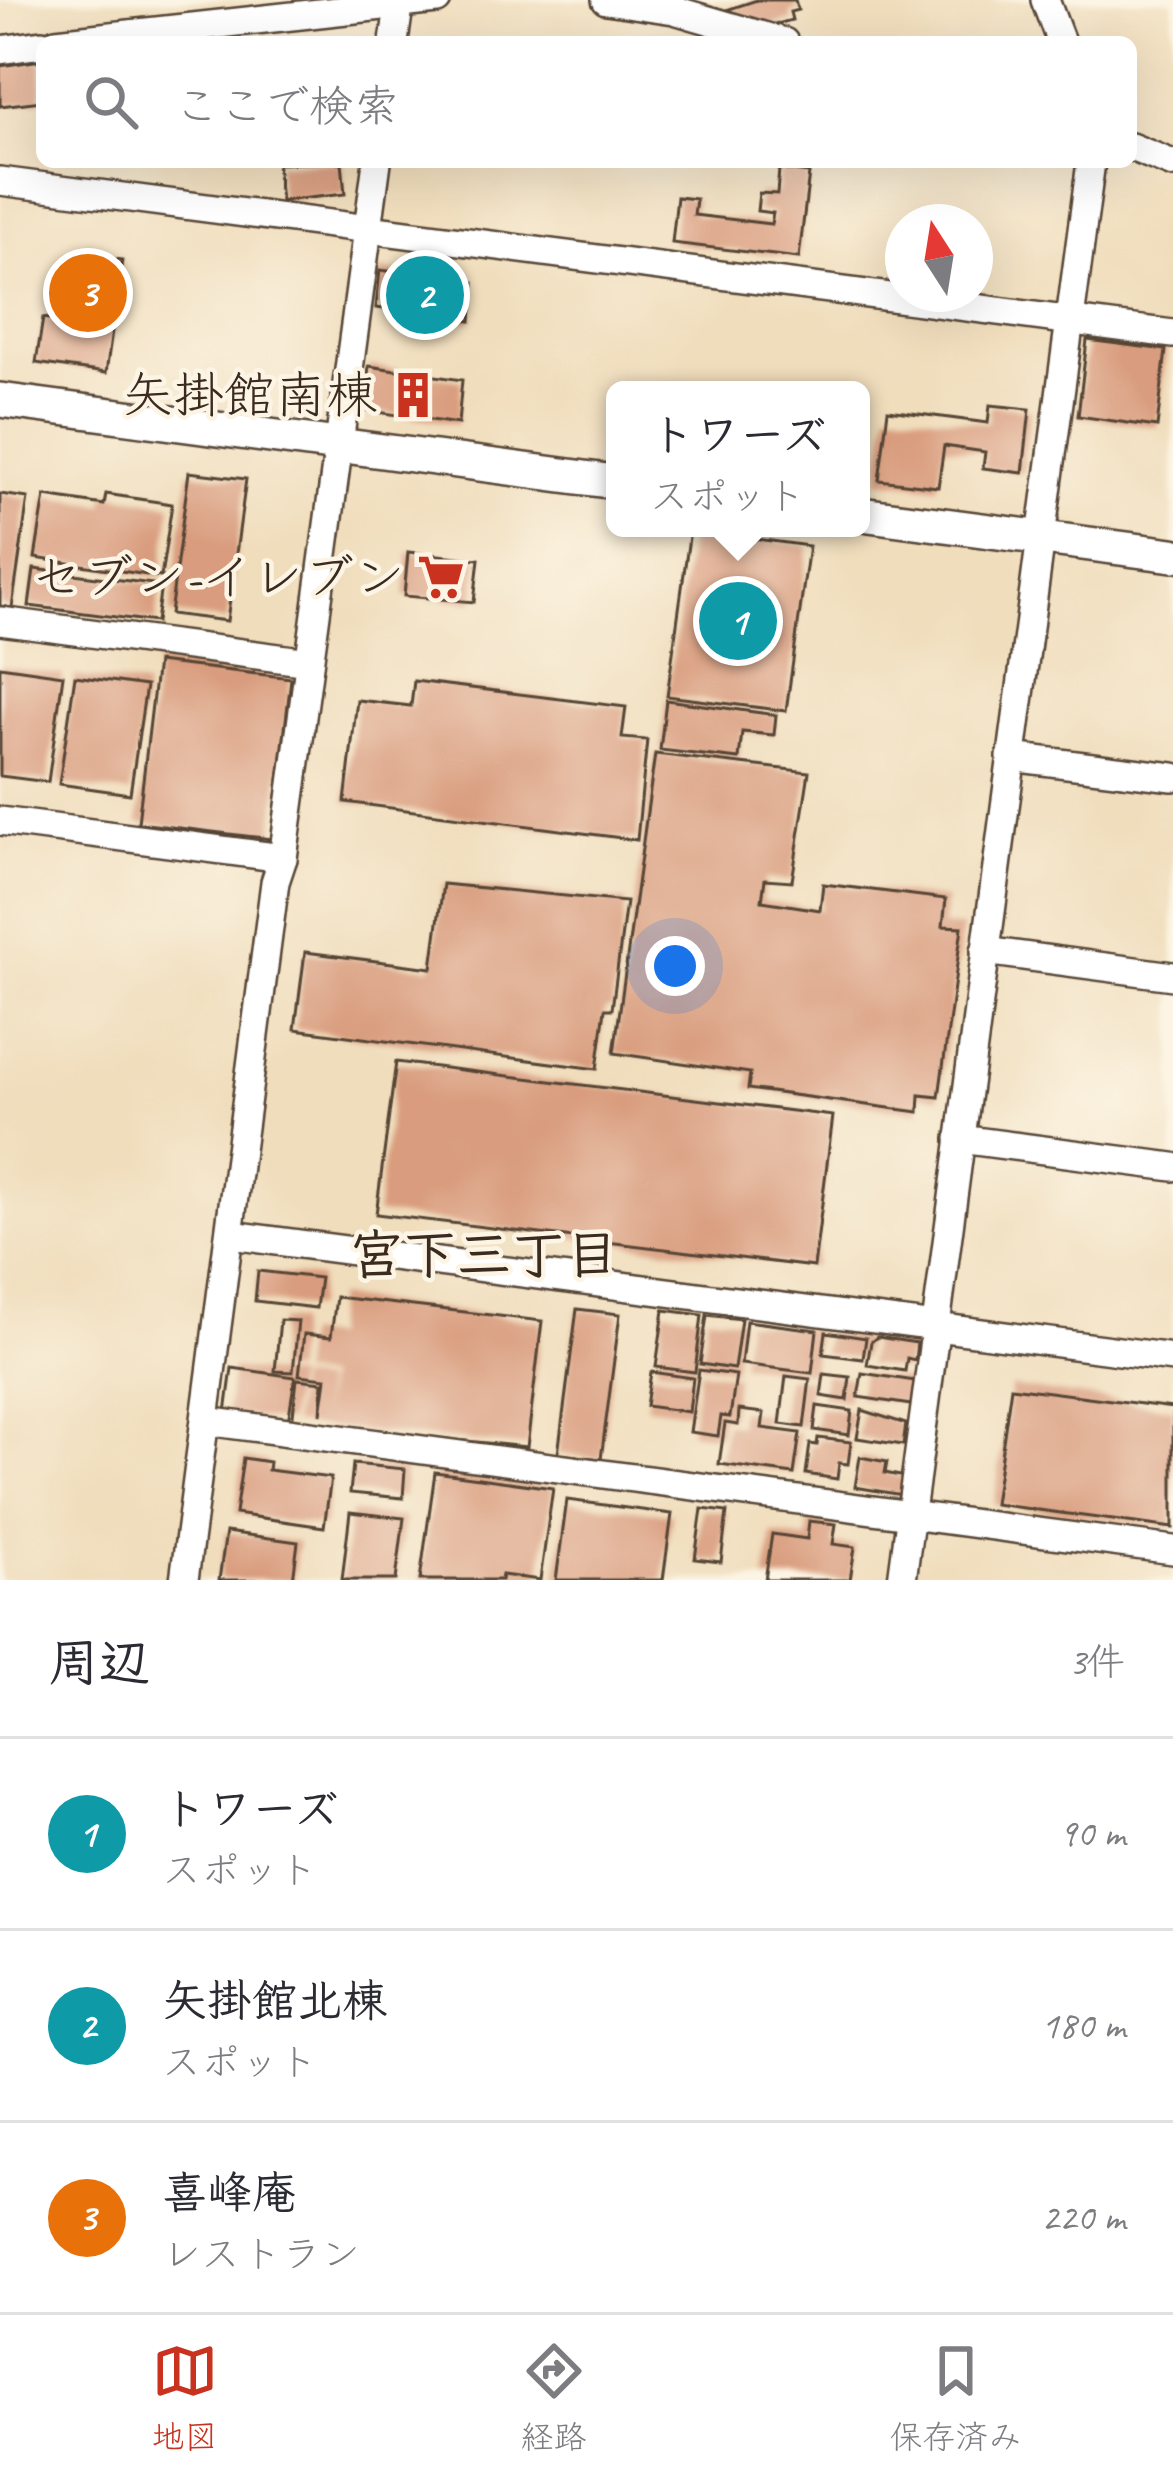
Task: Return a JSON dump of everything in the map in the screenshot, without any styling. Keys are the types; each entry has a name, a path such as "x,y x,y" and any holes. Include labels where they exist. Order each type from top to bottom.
{"street":[{"path":"108,36 437,0"},
{"path":"606,0 674,10 763,36"},
{"path":"674,10 708,0"},
{"path":"1045,0 1059,36"},
{"path":"395,36 400,2"},
{"path":"0,50 36,45"},
{"path":"1137,149 1173,164"},
{"path":"184,1580 274,882 283,858 376,168"},
{"path":"902,1580 1090,168"},
{"path":"0,181 1173,334"},
{"path":"0,400 606,481"},
{"path":"870,515 1173,555"},
{"path":"0,621 308,662"},
{"path":"1011,757 1173,777"},
{"path":"0,821 283,858"},
{"path":"985,951 1173,976"},
{"path":"960,1139 1173,1167"},
{"path":"231,1235 1173,1358"},
{"path":"206,1421 1173,1550"}],"building":[{"path":"757,0 795,0 798,10 790,12 792,20 766,27 723,11"},
{"path":"36,61 36,102 0,106 0,66"},
{"path":"277,168 343,168 345,194 281,201"},
{"path":"779,169 809,173 799,258 672,243 677,197 696,199 694,215 771,224 773,213 757,211 759,193 777,194"},
{"path":"72,253 122,260 106,373 36,363 43,318 55,320 63,268 69,269"},
{"path":"380,270 474,282 471,321 376,308"},
{"path":"1087,340 1166,350 1157,427 1078,416"},
{"name":"矢掛館南棟","path":"369,366 462,380 458,424 364,410"},
{"path":"990,405 1030,409 1023,473 983,468 985,452 944,446 938,487 879,480 888,410 988,423"},
{"path":"189,472 246,479 227,621 170,614"},
{"path":"0,494 28,498 12,608 0,606"},
{"path":"106,494 172,504 161,577 35,558 45,496 104,505"},
{"path":"689,537 742,537 809,546 786,711 667,696"},
{"name":"セブン-イレブン","path":"408,552 479,559 474,602 404,596"},
{"path":"34,569 161,585 156,622 29,606"},
{"path":"157,662 291,678 272,839 138,823"},
{"path":"0,666 63,675 48,782 0,776"},
{"path":"75,676 146,686 130,794 59,784"},
{"path":"414,681 626,707 622,738 647,740 637,840 345,802 357,700 411,706"},
{"path":"666,700 776,715 774,735 742,732 739,759 660,750"},
{"path":"655,754 809,772 792,881 765,879 762,901 820,910 823,884 946,899 943,926 962,927 939,1097 920,1095 919,1112 748,1089 750,1073 614,1053"},
{"path":"443,884 626,902 612,1009 605,1009 597,1069 295,1029 305,952 432,968"},
{"path":"396,1062 833,1116 814,1267 376,1214"},
{"path":"258,1271 320,1278 316,1308 255,1301"},
{"path":"336,1297 542,1321 527,1447 292,1424 297,1379 323,1382 321,1414 326,1378 299,1375 304,1334 331,1337"},
{"path":"577,1309 620,1314 601,1459 558,1454"},
{"path":"664,1310 702,1315 695,1372 656,1367"},
{"path":"707,1315 741,1319 734,1369 700,1364"},
{"path":"280,1320 298,1321 293,1372 275,1371"},
{"path":"746,1321 817,1330 812,1373 741,1364"},
{"path":"826,1332 866,1338 863,1359 823,1354"},
{"path":"877,1337 917,1343 915,1360 907,1358 905,1371 867,1365 871,1342"},
{"path":"232,1368 295,1377 288,1422 226,1413"},
{"path":"699,1370 736,1375 730,1417 721,1416 718,1436 690,1432"},
{"path":"651,1372 693,1378 689,1412 646,1406"},
{"path":"862,1373 915,1381 911,1405 858,1397"},
{"path":"824,1374 850,1377 847,1400 821,1396"},
{"path":"786,1376 810,1379 804,1427 780,1424"},
{"path":"1011,1387 1173,1408 1173,1528 994,1504"},
{"path":"817,1406 852,1411 849,1435 814,1430"},
{"path":"739,1410 764,1413 762,1428 800,1433 794,1474 719,1464 725,1423 738,1425"},
{"path":"862,1410 906,1424 903,1445 857,1438"},
{"path":"818,1438 851,1442 848,1464 839,1463 837,1479 806,1474 810,1444 817,1445"},
{"path":"860,1457 887,1462 885,1473 905,1477 902,1495 855,1487"},
{"path":"243,1458 269,1462 268,1470 331,1478 324,1527 235,1514"},
{"path":"353,1464 405,1469 403,1498 350,1493"},
{"path":"435,1472 553,1488 540,1580 502,1575 501,1580 420,1580"},
{"path":"567,1500 672,1514 663,1580 556,1580"},
{"path":"702,1509 727,1512 721,1562 695,1559"},
{"path":"350,1512 404,1518 396,1580 342,1580"},
{"path":"809,1521 836,1524 833,1544 855,1547 850,1580 765,1580 772,1534 807,1539"},
{"path":"226,1532 298,1542 293,1580 219,1580"}],"place":[{"name":"喜峰庵","path":"88,293"},
{"name":"矢掛館北棟","path":"425,295"},
{"name":"矢掛館南棟","path":"413,395"},
{"name":"セブン-イレブン","path":"441,577"},
{"name":"トワーズ","path":"738,621"}],"district":[{"name":"宮下三丁目","path":"484,1255"}]}
